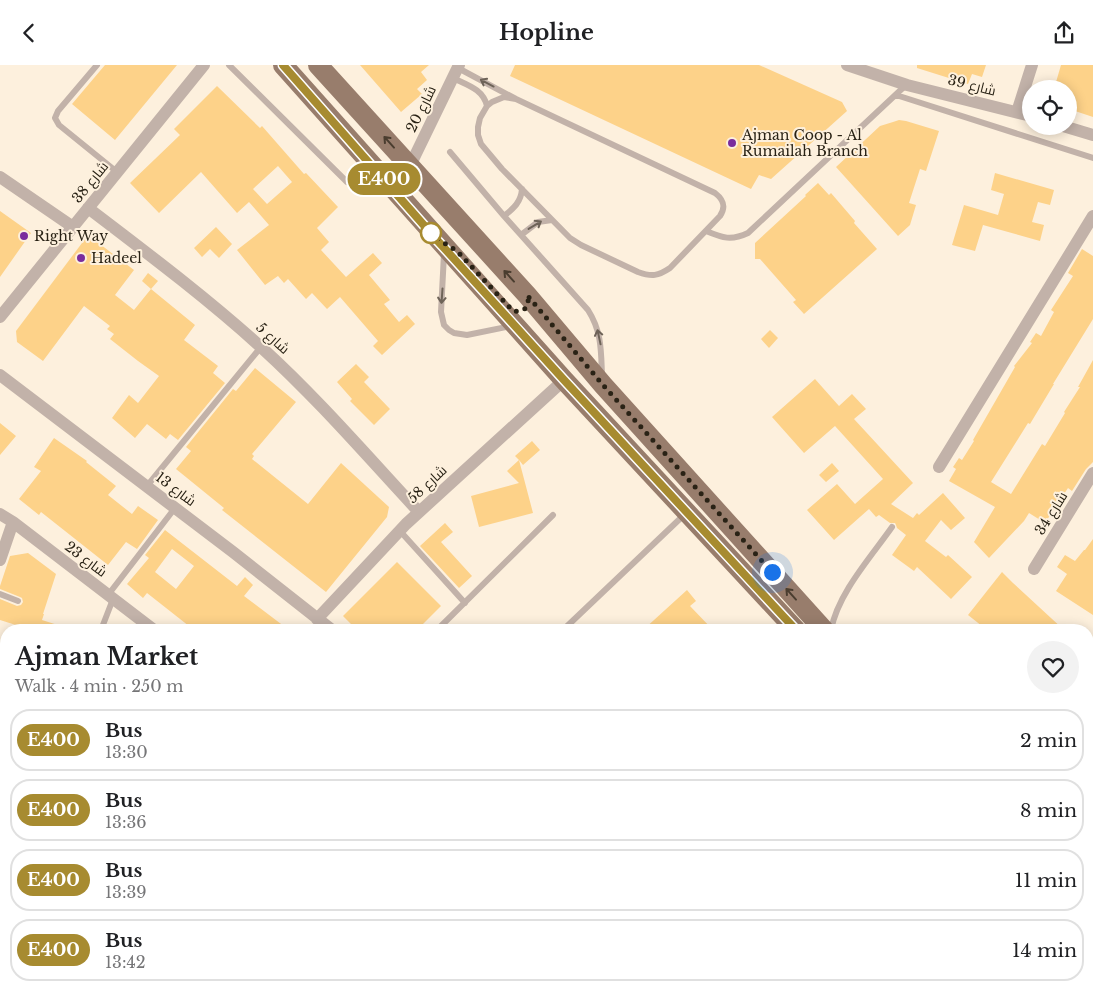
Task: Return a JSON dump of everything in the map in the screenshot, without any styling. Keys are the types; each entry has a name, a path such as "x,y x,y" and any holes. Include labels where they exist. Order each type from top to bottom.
{"main road":[{"path":"283,65 514,325 790,624"},
{"path":"307,65 345,101 366,116"},
{"path":"318,65 527,295 603,385 819,624"},
{"path":"440,243 458,252 513,311 519,312 528,306 527,295"}],"street":[{"name":"شارع 38","path":"0,317 204,65"},
{"name":"شارع 39","path":"847,65 907,85 1022,113"},
{"path":"1017,112 1032,65"},
{"name":"شارع 20","path":"410,166 456,70"},
{"path":"1077,130 1093,135"},
{"path":"0,177 73,227"},
{"name":"شارع 5","path":"88,208 189,286 261,347 300,385 419,512"},
{"path":"939,467 1093,216"},
{"name":"شارع 13","path":"0,375 175,507 323,624"},
{"name":"شارع 58","path":"317,619 419,512 564,380"},
{"name":"شارع 34","path":"1034,569 1093,473"},
{"name":"شارع 23","path":"0,514 146,624"},
{"path":"0,560 13,522"}],"lane":[{"path":"97,65 58,111 55,118 59,125 117,172"},
{"path":"229,65 348,182"},
{"path":"456,70 715,193 724,203 724,210 670,268 663,273 655,275 646,275 581,245 570,238 552,220 491,157 481,144 478,127 480,118 488,106 498,99 510,97 516,99"},
{"path":"456,70 483,95 488,106"},
{"path":"706,231 725,238 733,238 748,233 907,85"},
{"path":"896,95 1093,157"},
{"path":"450,152 588,310 594,320 601,342 603,385"},
{"path":"504,216 517,205 522,189"},
{"path":"521,235 538,222 552,220"},
{"path":"440,243 441,312 444,325 454,333 461,335 514,325"},
{"path":"147,486 261,347"},
{"path":"103,624 110,597 175,507"},
{"path":"568,624 687,513"},
{"path":"443,624 553,515"},
{"path":"833,624 843,596 892,527"},
{"path":"400,531 464,603"},
{"path":"0,594 18,601"}],"building":[{"path":"105,65 177,65 115,140 72,104"},
{"path":"360,65 429,65 421,72 427,80 417,89 422,94 401,112"},
{"name":"Ajman Coop - Al Rumailah Branch","path":"515,65 759,65 842,102 847,111 771,179 759,175 751,189 510,76"},
{"path":"917,65 986,65 982,77 972,74 968,84 917,68"},
{"path":"1061,65 1093,65 1093,117 1077,112 1077,80 1057,80"},
{"path":"217,86 260,128 262,126 304,174 306,173 338,207 317,228 329,242 321,250 346,277 373,253 382,263 369,275 390,300 384,304 399,322 407,315 415,324 382,355 373,346 378,341 340,297 327,309 312,293 306,299 288,279 284,283 278,276 265,285 237,250 269,225 249,202 237,213 201,172 159,213 130,183 180,135 174,129","holes":["278,166 292,182 267,204 253,189"]},
{"path":"899,120 939,131 926,171 920,169 909,203 916,205 910,225 898,236 836,167 880,126"},
{"path":"995,173 1054,190 1050,205 1038,202 1032,222 1044,225 1040,241 983,225 975,251 952,245 964,205 998,215 1004,194 991,190"},
{"path":"818,183 829,195 831,193 877,249 804,314 793,302 796,300 760,259 755,259 755,243"},
{"path":"0,211 31,233 0,277"},
{"path":"216,227 232,244 219,258 210,249 202,257 194,248"},
{"path":"88,235 134,270 115,295 134,310 151,289 195,325 184,340 218,366 213,373 225,383 178,440 170,434 166,439 147,424 135,438 112,418 129,395 138,403 159,376 110,339 114,334 107,329 110,326 84,306 43,361 17,342 16,331"},
{"path":"1082,249 1093,256 1093,319 1030,424 1028,423 991,482 1011,494 1042,444 1045,446 1080,387 1078,387 1093,360 1093,462 1086,469 1072,491 1068,488 1045,523 1029,513 1024,521 989,558 974,542 995,507 949,481 956,469 953,467 959,458 962,460 974,441 1014,366 1032,343 1030,342 1036,333 1041,336 1054,312 1051,310 1073,276 1068,273"},
{"path":"148,273 158,281 151,289 142,281"},
{"path":"770,330 778,338 769,348 761,339"},
{"path":"356,364 369,377 364,382 390,409 374,425 350,401 352,399 337,382"},
{"path":"255,368 296,402 252,454 254,456 252,459 308,504 341,463 389,507 387,517 326,592 222,510 224,508 176,469 191,451 186,447 233,389 236,391"},
{"path":"815,379 839,406 852,394 866,409 854,419 913,483 891,504 913,518 917,513 919,515 943,493 965,518 951,530 941,520 925,541 946,557 948,555 972,577 951,599 917,567 914,571 892,555 906,535 897,528 895,523 890,523 879,515 876,517 869,509 834,540 807,510 837,484 855,504 883,479 835,426 804,453 772,417"},
{"path":"0,423 16,436 0,455"},
{"path":"54,438 87,461 116,486 108,495 132,514 138,506 158,520 137,549 126,542 108,565 41,512 39,515 19,499 41,471 34,467"},
{"path":"532,441 540,450 523,465 515,456"},
{"path":"519,460 533,513 479,527 471,496 519,483 507,471"},
{"path":"832,463 839,471 826,482 819,475"},
{"path":"445,523 453,532 441,542 472,576 459,588 420,546"},
{"path":"165,530 237,586 245,577 253,585 244,596 281,624 186,624 147,593 143,598 127,584 149,558 145,555","holes":["172,549 194,566 176,589 155,572"]},
{"path":"1093,539 1093,615 1056,591 1067,574 1057,567 1065,555 1075,561"},
{"path":"28,553 56,574 42,620 54,624 13,624 0,620 0,599 17,606 23,602 22,598 0,589 10,556"},
{"path":"397,562 441,606 423,624 351,624 343,616"},
{"path":"1002,572 1057,624 979,624 968,615"},
{"path":"687,590 696,601 690,606 707,624 650,624"}],"bus line":[{"name":"E400","path":"283,65 436,239 790,624"}],"place":[{"name":"Ajman Coop - Al Rumailah Branch","path":"732,143"},
{"name":"Right Way","path":"24,236"},
{"name":"Hadeel","path":"81,258"}],"route":[{"path":"431,233 436,239 444,242 464,257 513,311 519,312 528,306 527,295 603,385 772,572"}]}
